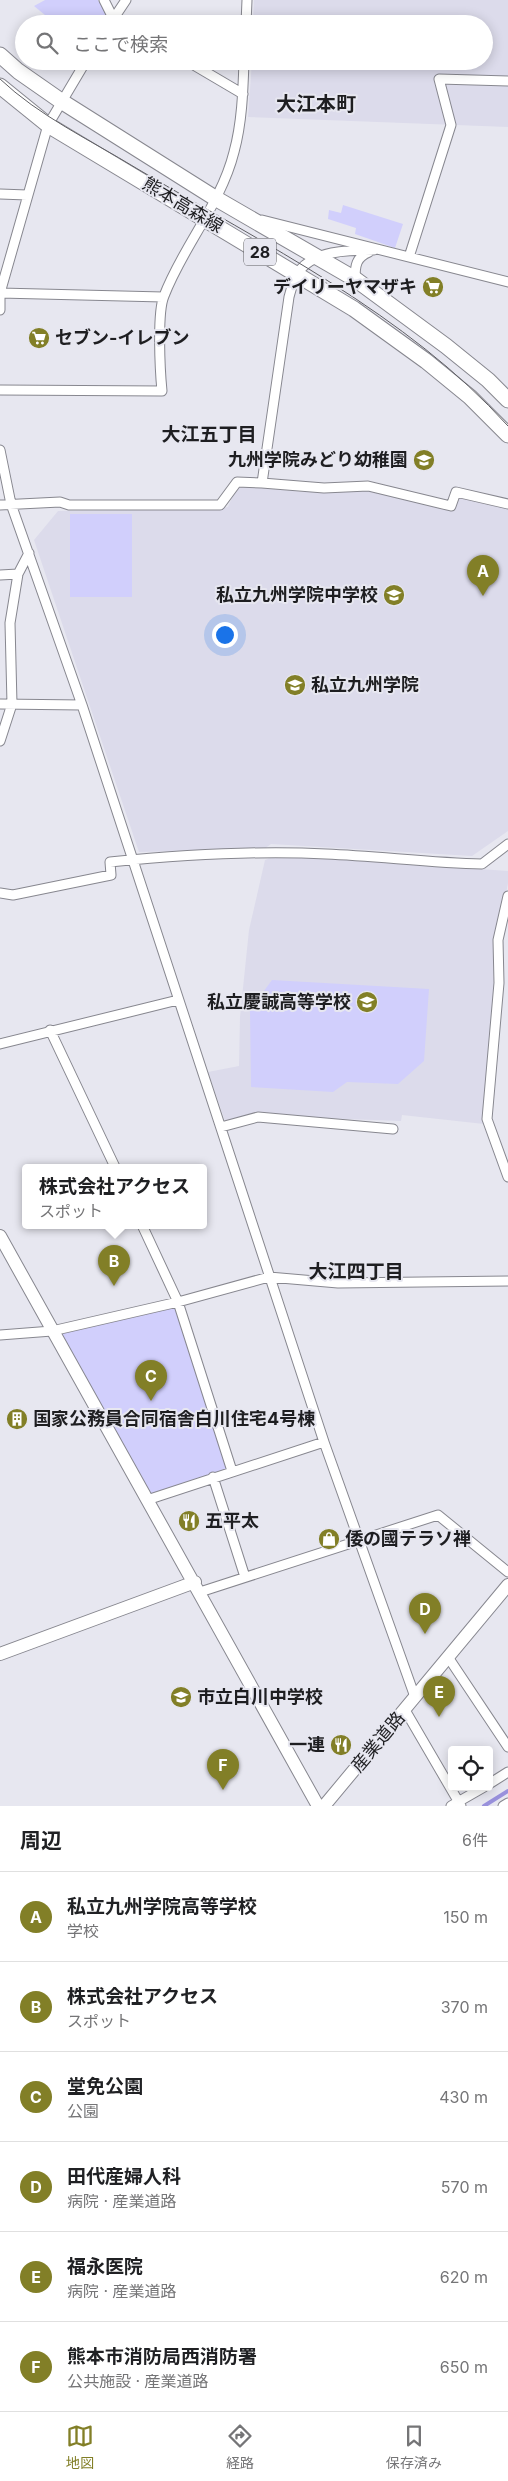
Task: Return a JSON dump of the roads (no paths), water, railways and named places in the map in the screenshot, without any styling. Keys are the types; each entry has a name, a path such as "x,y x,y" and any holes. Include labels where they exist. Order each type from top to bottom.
{"main road":[{"name":"熊本高森線","path":"0,55 15,69"},
{"name":"熊本高森線","path":"16,70 60,101 215,198 355,279 467,363 508,400"},
{"name":"熊本高森線","path":"0,86 48,125 354,309 426,361 470,397 508,434"}],"street":[{"path":"104,0 110,15"},
{"path":"116,15 126,0"},
{"path":"246,0 246,15"},
{"path":"0,310 0,293 48,125 60,101 80,70"},
{"path":"202,70 242,94"},
{"path":"0,390 162,391 160,364 163,298 215,198 234,152 243,70"},
{"path":"409,257 451,126 439,79 508,81"},
{"path":"0,194 27,194"},
{"path":"247,216 374,250 508,282"},
{"path":"262,483 289,297 297,274 317,257 350,250 374,250"},
{"path":"355,279 355,269 361,255 374,250"},
{"path":"0,293 163,298"},
{"path":"0,450 11,504 82,705 131,860 324,1442 415,1697"},
{"path":"0,505 60,502 69,505 220,505 237,482 324,488 368,486 452,506 456,492 508,504"},
{"path":"0,741 12,704 10,623 18,574 29,553"},
{"path":"0,575 18,574"},
{"path":"0,704 82,705"},
{"path":"0,894 13,894 111,875 110,862 257,853 326,854 482,864 508,844"},
{"path":"508,896 498,940 499,983 487,1119 508,1177"},
{"path":"0,1044 50,1030 178,1000"},
{"path":"50,1030 114,1164"},
{"path":"221,1127 258,1117 393,1129"},
{"path":"144,1229 178,1302 232,1471"},
{"path":"0,1236 318,1806"},
{"path":"0,1335 52,1331 178,1302 269,1277 338,1283 508,1282"},
{"path":"147,1500 324,1442"},
{"path":"213,1477 245,1577"},
{"path":"0,1654 197,1587 245,1577 438,1515 508,1572"},
{"name":"産業道路","path":"324,1806 508,1585"},
{"path":"448,1657 508,1747"},
{"path":"405,1710 457,1805 478,1791"},
{"path":"493,1781 508,1772"},
{"path":"503,1806 508,1803"}],"waterway":[{"path":"484,1806 508,1791"}],"tram line":[{"path":"0,79 31,105 65,127 283,254 379,315 425,349 468,386 508,426"}],"place":[{"name":"デイリーヤマザキ","path":"433,287"},
{"name":"セブン-イレブン","path":"39,338"},
{"name":"九州学院みどり幼稚園","path":"424,460"},
{"name":"私立九州学院中学校","path":"394,595"},
{"name":"私立九州学院高等学校","path":"483,596"},
{"name":"私立九州学院","path":"295,685"},
{"name":"私立慶誠高等学校","path":"367,1002"},
{"name":"株式会社アクセス","path":"114,1286"},
{"name":"堂免公園","path":"151,1401"},
{"name":"国家公務員合同宿舎白川住宅4号棟","path":"17,1419"},
{"name":"五平太","path":"189,1521"},
{"name":"倭の國テラソ禅","path":"329,1539"},
{"name":"田代産婦人科","path":"425,1634"},
{"name":"市立白川中学校","path":"181,1697"},
{"name":"福永医院","path":"439,1717"},
{"name":"一連","path":"341,1745"},
{"name":"熊本市消防局西消防署","path":"223,1790"}],"district":[{"name":"大江本町","path":"316,104"},
{"name":"大江五丁目","path":"209,434"},
{"name":"大江四丁目","path":"356,1271"}]}
